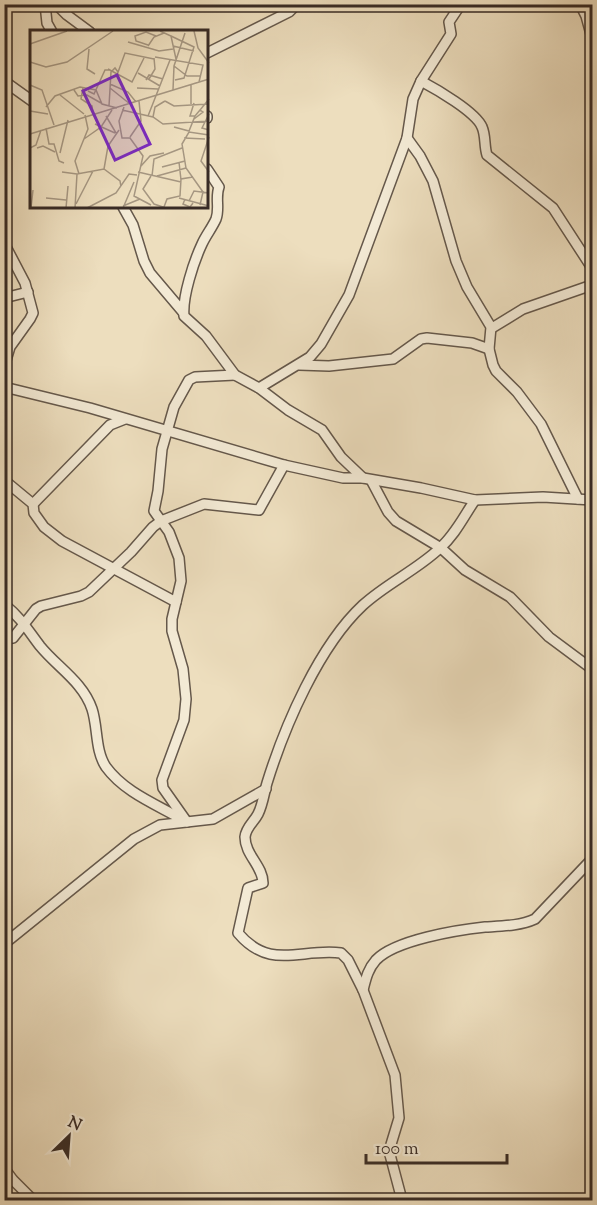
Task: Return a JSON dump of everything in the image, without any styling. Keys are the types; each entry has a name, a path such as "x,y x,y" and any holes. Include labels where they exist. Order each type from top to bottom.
{"street":[{"path":"45,4 47,23 51,30"},
{"path":"56,4 87,30"},
{"path":"208,52 289,12 297,4"},
{"path":"260,388 316,351 350,295 406,138 413,99 421,81 451,34 449,22 461,4"},
{"path":"580,4 592,38"},
{"path":"586,4 586,16"},
{"path":"4,81 30,100"},
{"path":"421,81 443,92 477,120 483,128 487,155 553,208 592,268"},
{"path":"406,138 420,156 433,181 456,261 467,286 492,328 489,349 496,371 517,392 541,424 578,499"},
{"path":"183,312 195,261 215,221 218,209 216,194 219,188 208,171"},
{"path":"124,208 133,225 150,273 183,312 188,322 206,336 235,375 260,388 288,410 322,430 341,457 367,479 396,521 441,548 465,570 510,597 549,637 592,669"},
{"path":"4,243 26,283 33,308 32,316 14,340 4,367"},
{"path":"492,328 523,309 592,285"},
{"path":"4,298 28,292"},
{"path":"298,365 329,366 393,358 421,339 428,338 472,343 489,349"},
{"path":"187,822 163,788 162,780 184,720 186,706 183,669 172,631 172,619 181,581 179,558 175,544 156,514 154,506 166,431 174,407 189,380 195,377 235,375"},
{"path":"4,387 90,408 284,465 343,478 367,479 421,488 475,500 543,497 592,500"},
{"path":"33,504 110,425 125,419"},
{"path":"4,639 13,638 41,606 89,592 161,521 204,504 259,510 284,465"},
{"path":"4,480 33,504 34,513 50,533 176,602"},
{"path":"402,1200 389,1150 399,1118 396,1080 363,990 348,960 341,953 269,954 255,950 237,933 249,888 263,883 261,873 250,855 245,836 258,815 286,731 310,681 338,635 372,597 441,548 475,500"},
{"path":"4,604 26,624 40,646 85,695 92,710 101,757 106,766 125,787 187,822"},
{"path":"4,944 134,839 160,825 213,819 266,789"},
{"path":"363,990 368,972 378,958 390,949 461,930 524,924 535,919 592,860"},
{"path":"4,1168 33,1200"}]}
